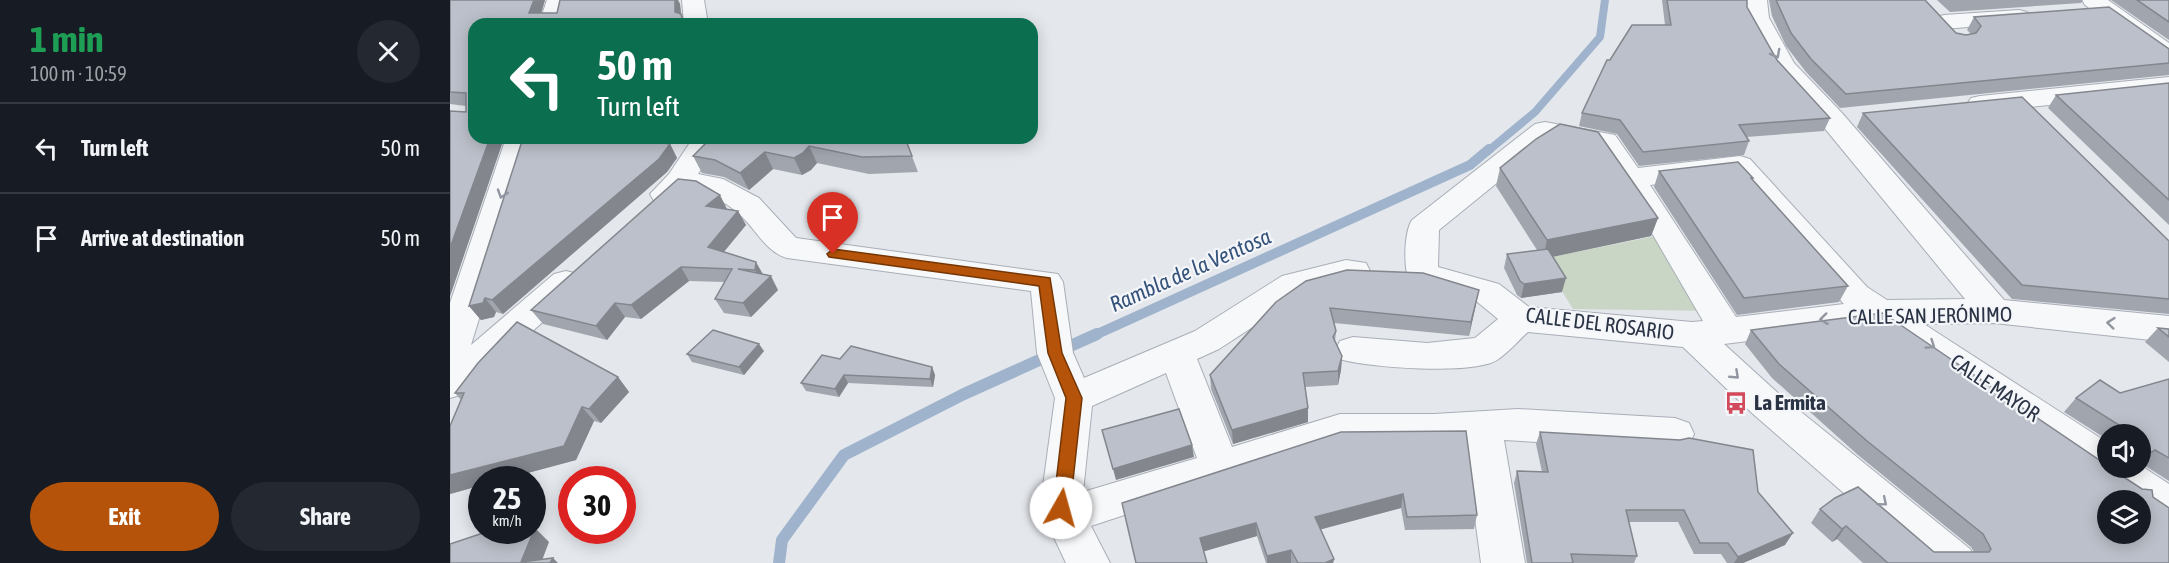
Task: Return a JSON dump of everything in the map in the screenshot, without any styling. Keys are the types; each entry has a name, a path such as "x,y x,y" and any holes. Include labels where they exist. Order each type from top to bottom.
{"street":[{"path":"553,18 558,0"},
{"path":"693,0 695,18"},
{"path":"1756,0 1757,18 1783,67 1832,119 1994,311"},
{"path":"2072,13 2100,5 2169,55"},
{"path":"1962,40 1937,15 2037,15"},
{"path":"1951,107 2163,90"},
{"path":"2022,100 2047,124"},
{"path":"1832,119 1868,116"},
{"path":"1422,274 1423,227 1545,130 1605,141 1663,225 1709,333"},
{"path":"450,355 518,144"},
{"path":"644,214 679,180 694,145"},
{"name":"CALLE MAYOR","path":"1629,178 1740,165 1855,295 2097,457"},
{"path":"679,180 713,184 748,205 787,247 1046,282 1055,353 1074,398 1061,508 1088,563"},
{"path":"450,384 591,261"},
{"name":"CALLE DEL ROSARIO","path":"1074,398 1207,340 1294,284 1346,271 1422,274 1486,292 1521,319 1709,333 1766,404 1955,563"},
{"name":"CALLE SAN JERÓNIMO","path":"1709,333 1882,312 1994,311 2169,329"},
{"path":"1353,350 1427,356 1484,351 1521,319"},
{"path":"1177,353 1220,466"},
{"path":"1065,516 1340,429 1518,424 1675,434"},
{"path":"1482,426 1503,563"},
{"path":"2128,478 2169,506"}],"green space":[{"path":"1665,234 1713,311 1573,309 1542,259"}],"building":[{"path":"450,0 534,0 529,13 557,13 560,0 675,0 675,12 681,14 682,18 468,18 468,144 488,144 450,248 450,111 466,112 466,93 450,92"},
{"path":"1667,0 1747,0 1747,7 1777,60 1830,118 1739,125 1749,141 1643,152 1620,120 1582,113 1607,60 1610,60 1632,25 1671,25"},
{"path":"1776,0 1925,0 1956,33 1966,35 1976,33 1981,26 1974,17 2109,7 2169,49 2169,63 1846,94 1811,59 1791,33"},
{"path":"2137,0 2169,0 2169,22"},
{"path":"2169,83 2169,200 2056,95"},
{"path":"2022,97 2169,241 2169,299 2022,285 1863,113"},
{"path":"1560,124 1598,132 1658,218 1547,240 1500,168 1536,139"},
{"path":"521,144 670,144 659,159 492,300 485,298 483,303 469,306"},
{"path":"705,144 907,144 912,156 862,157 809,146 794,158 765,152 740,173 715,160 693,156"},
{"path":"1738,162 1848,286 1744,298 1659,171"},
{"path":"678,179 696,181 720,195 706,206 738,211 708,247 756,262 755,270 738,269 771,276 743,303 715,299 732,269 681,267 631,305 615,303 596,326 531,310"},
{"path":"1548,249 1566,278 1524,284 1520,281 1507,254"},
{"path":"1347,270 1423,273 1479,290 1471,322 1330,308 1336,331 1333,337 1342,356 1338,371 1303,373 1308,408 1232,430 1210,375 1276,302 1306,281"},
{"path":"1883,313 2097,459 2097,478 2125,478 2142,489 2152,490 2153,497 2169,508 2169,563 1888,563 1846,526 1842,529 1820,509 1835,498 1858,487 1934,552 1989,552 1991,549 1983,534 1867,441 1779,364 1751,330"},
{"path":"517,322 618,377 589,409 582,407 564,446 485,466 468,466 468,470 450,475 450,426 464,393 455,393 478,363"},
{"path":"2158,328 2169,329 2169,337"},
{"path":"713,330 759,344 739,367 687,354"},
{"path":"851,346 932,367 930,379 844,375 835,389 801,383 822,355 840,359"},
{"path":"2169,379 2169,458 2155,450 2151,452 2151,424 2117,424 2076,398 2100,380 2120,393"},
{"path":"1179,409 1192,445 1113,469 1102,430"},
{"path":"1466,431 1477,515 1407,517 1403,494 1315,517 1334,559 1325,563 1298,563 1291,550 1267,556 1256,523 1200,538 1207,563 1136,563 1122,503 1341,432"},
{"path":"1540,432 1680,440 1689,438 1753,450 1758,492 1793,533 1738,557 1728,543 1700,543 1684,510 1626,510 1637,556 1571,554 1573,563 1532,563 1517,471 1548,472"},
{"path":"468,538 468,544 528,544 521,562 553,558 550,563 450,563 450,544"}],"waterway":[{"name":"Rambla de la Ventosa","path":"1488,151 1535,112 1600,37 1605,0"},
{"name":"Rambla de la Ventosa","path":"1093,336 1470,165 1489,149"},
{"name":"Rambla de la Ventosa","path":"779,563 782,540 844,455 964,394 1097,334"}],"place":[{"name":"La Ermita","path":"1736,403"}],"route":[{"path":"833,254 1046,282 1055,353 1074,398 1061,508"}]}
